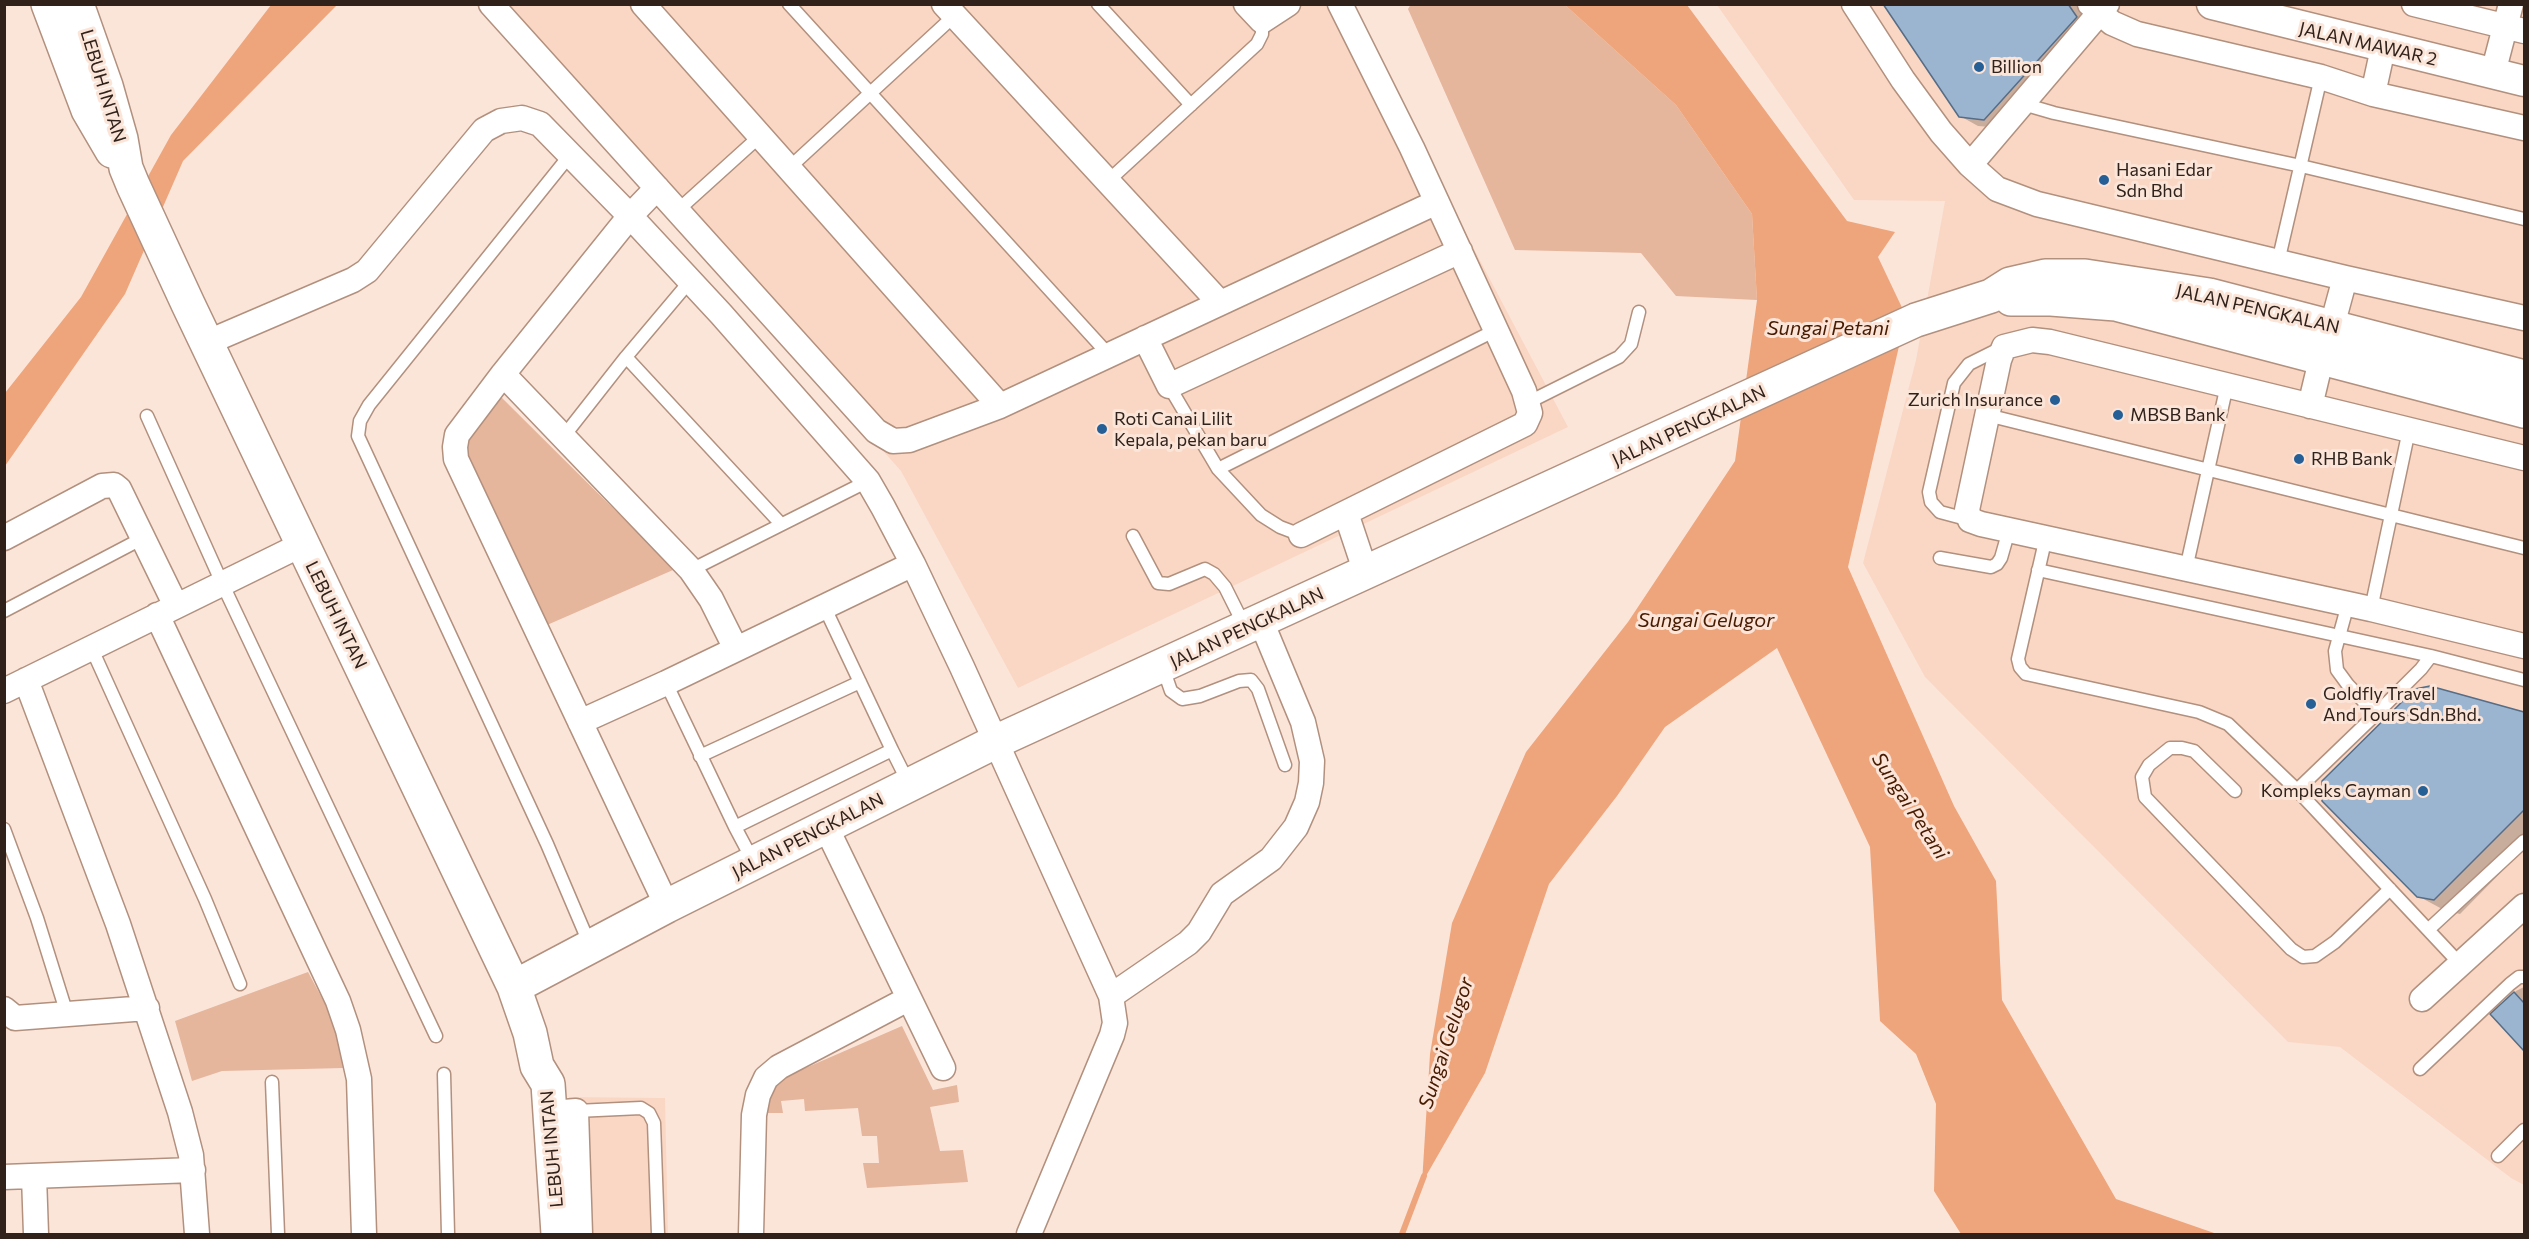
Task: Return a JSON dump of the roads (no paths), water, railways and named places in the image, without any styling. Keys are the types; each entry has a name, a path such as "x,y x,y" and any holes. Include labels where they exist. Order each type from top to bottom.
{"main road":[{"name":"LEBUH INTAN","path":"48,4 88,110 107,145 130,177"},
{"name":"LEBUH INTAN","path":"77,4 106,86 130,177 206,343 514,987 530,1034 537,1066 564,1112 558,1234"},
{"name":"JALAN PENGKALAN","path":"514,987 667,906 995,742 1916,321 1991,296 2010,284 2044,276 2085,276 2125,280 2209,295 2524,377"},
{"name":"JALAN PENGKALAN","path":"1991,296 2016,300 2051,299 2116,304 2322,356 2524,411"},
{"name":"LEBUH INTAN","path":"535,1234 531,1113 533,1083 537,1066"}],"street":[{"path":"491,4 876,430 893,441 909,440 1000,406 1437,202"},
{"path":"643,4 1000,406"},
{"path":"1254,13 1288,4"},
{"path":"1301,535 1525,424 1530,413 1528,402 1460,251 1380,82 1340,4"},
{"path":"1854,4 1903,80 1941,132 1970,165 1997,189 2037,204 2345,278 2524,318"},
{"name":"JALAN MAWAR 2","path":"2212,4 2262,11 2383,48 2524,81"},
{"path":"2414,4 2514,21 2493,74"},
{"path":"1970,165 2023,104 2099,8 2112,23 2137,33 2321,77 2373,94 2524,128"},
{"path":"949,10 1220,303"},
{"path":"2373,94 2383,48"},
{"path":"206,343 367,272 484,130 501,121 522,118 540,124 630,216 868,481 913,564 1112,996 1115,1023 1112,1035 1029,1234"},
{"path":"657,188 630,216 503,374 457,435 454,447 456,459 667,906"},
{"path":"1146,338 1169,386 1460,251"},
{"path":"2332,326 2345,278"},
{"path":"2524,458 2050,342 2032,340 2004,347 1967,510 1970,520 2009,530 2186,568 2524,646"},
{"path":"2310,406 2322,356"},
{"path":"503,374 691,570 711,599 736,650"},
{"path":"4,538 109,484 118,489 143,538 166,610 333,990 348,1030 358,1079 364,1234"},
{"path":"1346,513 1366,573"},
{"path":"4,691 303,544"},
{"path":"580,722 736,650 913,564"},
{"path":"1112,996 1188,943 1198,932 1222,894 1271,860 1296,827 1307,802 1312,760 1303,722 1253,625"},
{"path":"26,680 84,831 147,1008 180,1112 193,1170 197,1234"},
{"path":"826,827 943,1068"},
{"path":"2422,999 2524,906"},
{"path":"751,1234 754,1115 758,1095 766,1078 779,1067 908,999"},
{"path":"4,1009 15,1017 147,1008"},
{"path":"564,1112 580,1234"},
{"path":"4,1177 193,1170"},
{"path":"34,1176 36,1234"}],"lane":[{"path":"789,4 1109,355"},
{"path":"1098,4 1191,105"},
{"path":"789,168 870,91 949,10"},
{"path":"1107,182 1257,44 1262,34 1254,13"},
{"path":"2278,262 2321,77"},
{"path":"2023,104 2524,219"},
{"path":"677,211 760,136"},
{"path":"570,155 369,405 360,422 357,436 548,844 591,946"},
{"path":"564,436 690,281"},
{"path":"1528,402 1619,357 1631,344 1639,312"},
{"path":"1218,469 1496,330"},
{"path":"1970,520 1940,512 1931,502 1929,492 1954,383 1969,364 2004,347"},
{"path":"626,357 781,524"},
{"path":"2186,568 2227,385"},
{"path":"1169,386 1218,469 1261,515 1280,527 1301,535"},
{"path":"1987,415 2524,548"},
{"path":"147,416 222,583 436,1036"},
{"path":"2376,714 2337,670 2335,651 2338,635 2359,607 2391,515 2409,430"},
{"path":"691,570 868,481"},
{"path":"1940,558 1991,567 2001,558 2009,530"},
{"path":"1133,536 1158,583 1169,584 1205,569 1214,574 1253,625"},
{"path":"2046,537 2018,659 2020,667 2026,674 2213,716 2228,724 2297,790 2461,965"},
{"path":"4,611 143,538"},
{"path":"2038,570 2338,635 2524,680"},
{"path":"824,606 910,785"},
{"path":"91,647 205,900 240,984"},
{"path":"2297,790 2421,669 2430,656"},
{"path":"1162,666 1171,691 1182,699 1200,696 1239,681 1251,680 1258,689 1285,765"},
{"path":"700,756 860,682"},
{"path":"666,683 754,863"},
{"path":"2235,791 2194,752 2182,748 2170,747 2149,765 2142,777 2145,797 2291,948 2303,957 2315,956 2335,942 2390,889"},
{"path":"735,827 892,750"},
{"path":"4,829 67,1014"},
{"path":"2429,929 2524,841"},
{"path":"2420,1069 2510,984 2519,977 2524,977"},
{"path":"444,1074 448,1234"},
{"path":"272,1082 278,1234"},
{"path":"564,1112 641,1108 649,1113 654,1123 658,1234"},
{"path":"2498,1156 2524,1130"}],"water":[{"path":"271,5 337,5 183,161 125,294 5,466 5,393 81,297 171,135"},
{"name":"Sungai Petani","path":"1565,5 1687,5 1847,221 1895,232 1878,257 1906,316 1848,567 1954,806 1996,881 2002,1000 2116,1199 2217,1234 1961,1234 1934,1191 1936,1104 1916,1054 1880,1021 1870,847 1777,648 1665,727 1617,796 1549,884 1485,1073 1422,1183 1430,1054 1452,923 1526,752 1628,622 1735,461 1757,300 1752,214 1676,105"}],"waterway":[{"name":"Sungai Gelugor","path":"1402,1234 1424,1176"}],"place":[{"name":"Billion","path":"1979,67"},
{"name":"Hasani Edar Sdn Bhd","path":"2104,180"},
{"name":"Zurich Insurance","path":"2055,400"},
{"name":"MBSB Bank","path":"2118,415"},
{"name":"Roti Canai Lilit Kepala, pekan baru","path":"1102,429"},
{"name":"RHB Bank","path":"2299,459"},
{"name":"Goldfly Travel And Tours Sdn.Bhd.","path":"2311,704"},
{"name":"Kompleks Cayman","path":"2423,791"}]}
